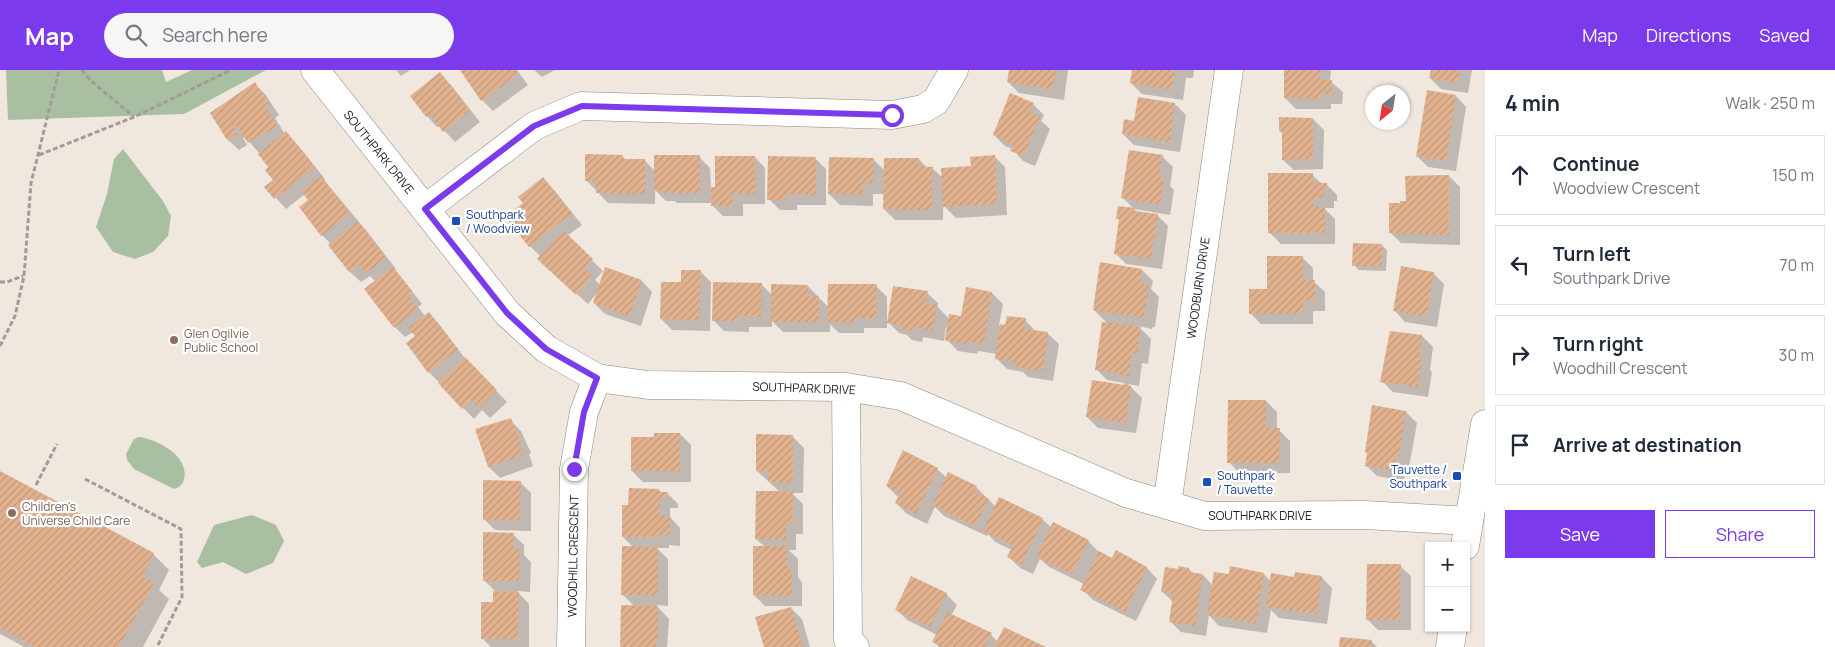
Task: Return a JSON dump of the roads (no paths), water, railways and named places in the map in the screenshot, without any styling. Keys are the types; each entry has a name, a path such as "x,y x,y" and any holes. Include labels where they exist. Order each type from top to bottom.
{"street":[{"name":"SOUTHPARK DRIVE","path":"315,70 507,313 546,349 597,378 648,385 846,387 901,396 1126,493 1205,516 1365,515 1467,533"},
{"path":"425,209 534,126 582,106 892,115 923,109 936,101 954,70"},
{"name":"WOODBURN DRIVE","path":"1167,505 1229,70"},
{"name":"WOODHILL CRESCENT","path":"571,647 574,469 584,412 597,378"},
{"path":"846,387 848,640 855,647"},
{"path":"1467,533 1485,424"},
{"path":"1450,647 1452,632"}],"place":[{"name":"Southpark / Woodview","path":"456,221"},
{"name":"Glen Ogilvie Public School","path":"174,340"},
{"name":"Tauvette / Southpark","path":"1457,476"},
{"name":"Southpark / Tauvette","path":"1207,482"},
{"name":"Children's Universe Child Care","path":"12,513"}]}
